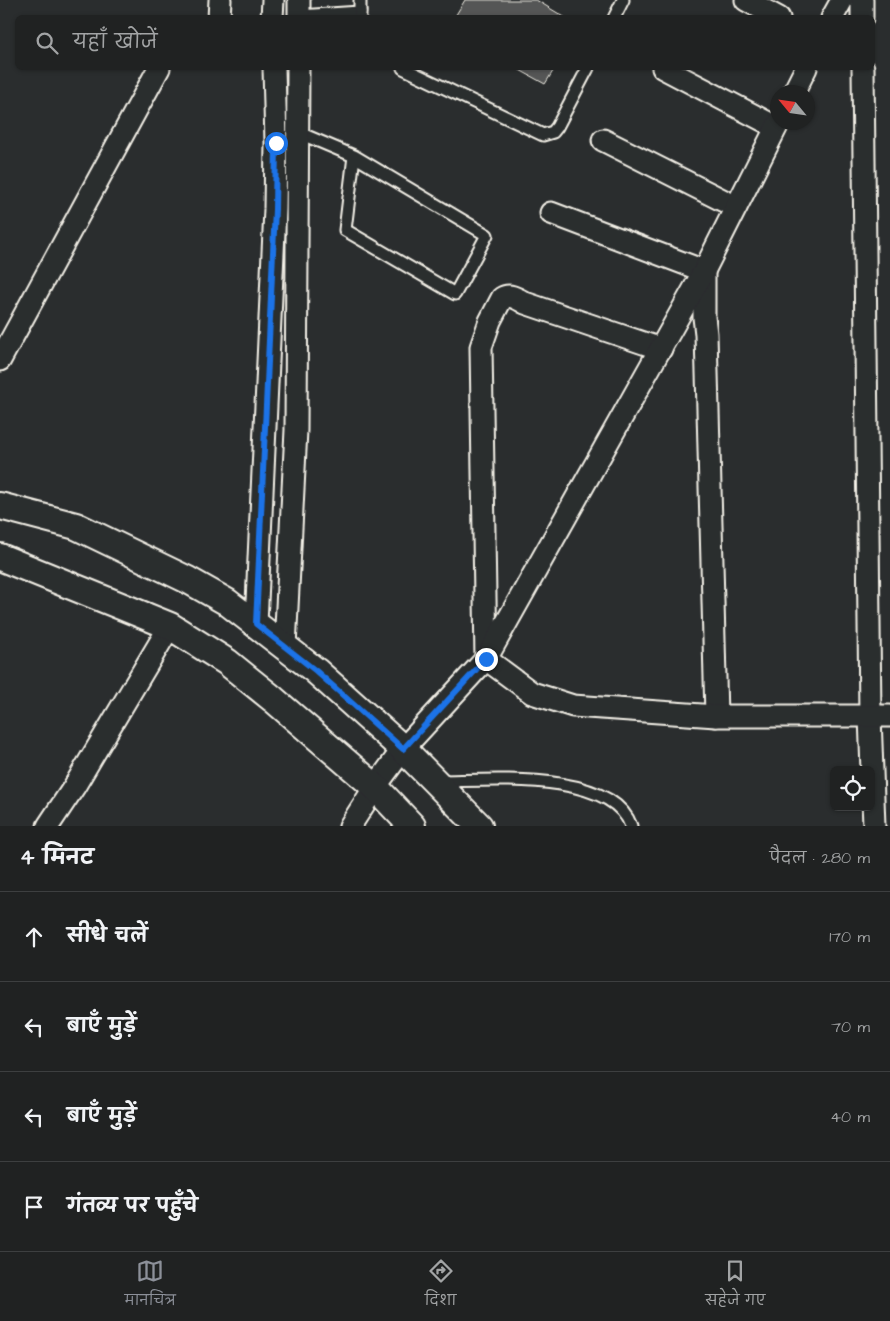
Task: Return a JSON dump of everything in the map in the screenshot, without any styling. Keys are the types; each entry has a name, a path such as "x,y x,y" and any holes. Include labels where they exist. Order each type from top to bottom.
{"street":[{"path":"219,15 220,0"},
{"path":"272,15 273,0"},
{"path":"746,0 774,15"},
{"path":"834,15 842,0"},
{"path":"862,0 862,15"},
{"path":"0,360 158,70"},
{"path":"256,624 275,209 274,70"},
{"path":"285,647 296,430 298,70"},
{"path":"667,70 770,122"},
{"path":"798,85 805,70"},
{"path":"863,70 880,716 874,826"},
{"path":"350,826 375,787 403,749 486,659 704,271 774,130"},
{"path":"603,140 736,207"},
{"path":"551,213 704,271"},
{"path":"704,271 716,716"},
{"path":"486,659 481,347 490,321 502,298 506,296 514,297 525,303 661,349"},
{"path":"0,506 76,526 188,580 227,602 316,671 403,749 479,826"},
{"path":"0,557 170,626 227,662 375,787 412,826"},
{"path":"48,826 74,787 170,626"},
{"path":"486,659 532,693 573,706 716,716 880,716"}],"lane":[{"path":"297,13 360,15 360,0"},
{"path":"616,15 623,0"},
{"path":"407,70 543,135 553,132 558,127 587,70"},
{"path":"297,132 354,156 487,235 455,294 345,230 354,156"},
{"path":"434,782 534,780 568,785 592,791 612,802 629,819 631,826"}],"building":[{"path":"465,0 536,0 561,15 456,15"},
{"path":"520,70 554,70 545,84"}],"route":[{"path":"276,143 275,209 256,624 316,671 403,749 486,659"}]}
